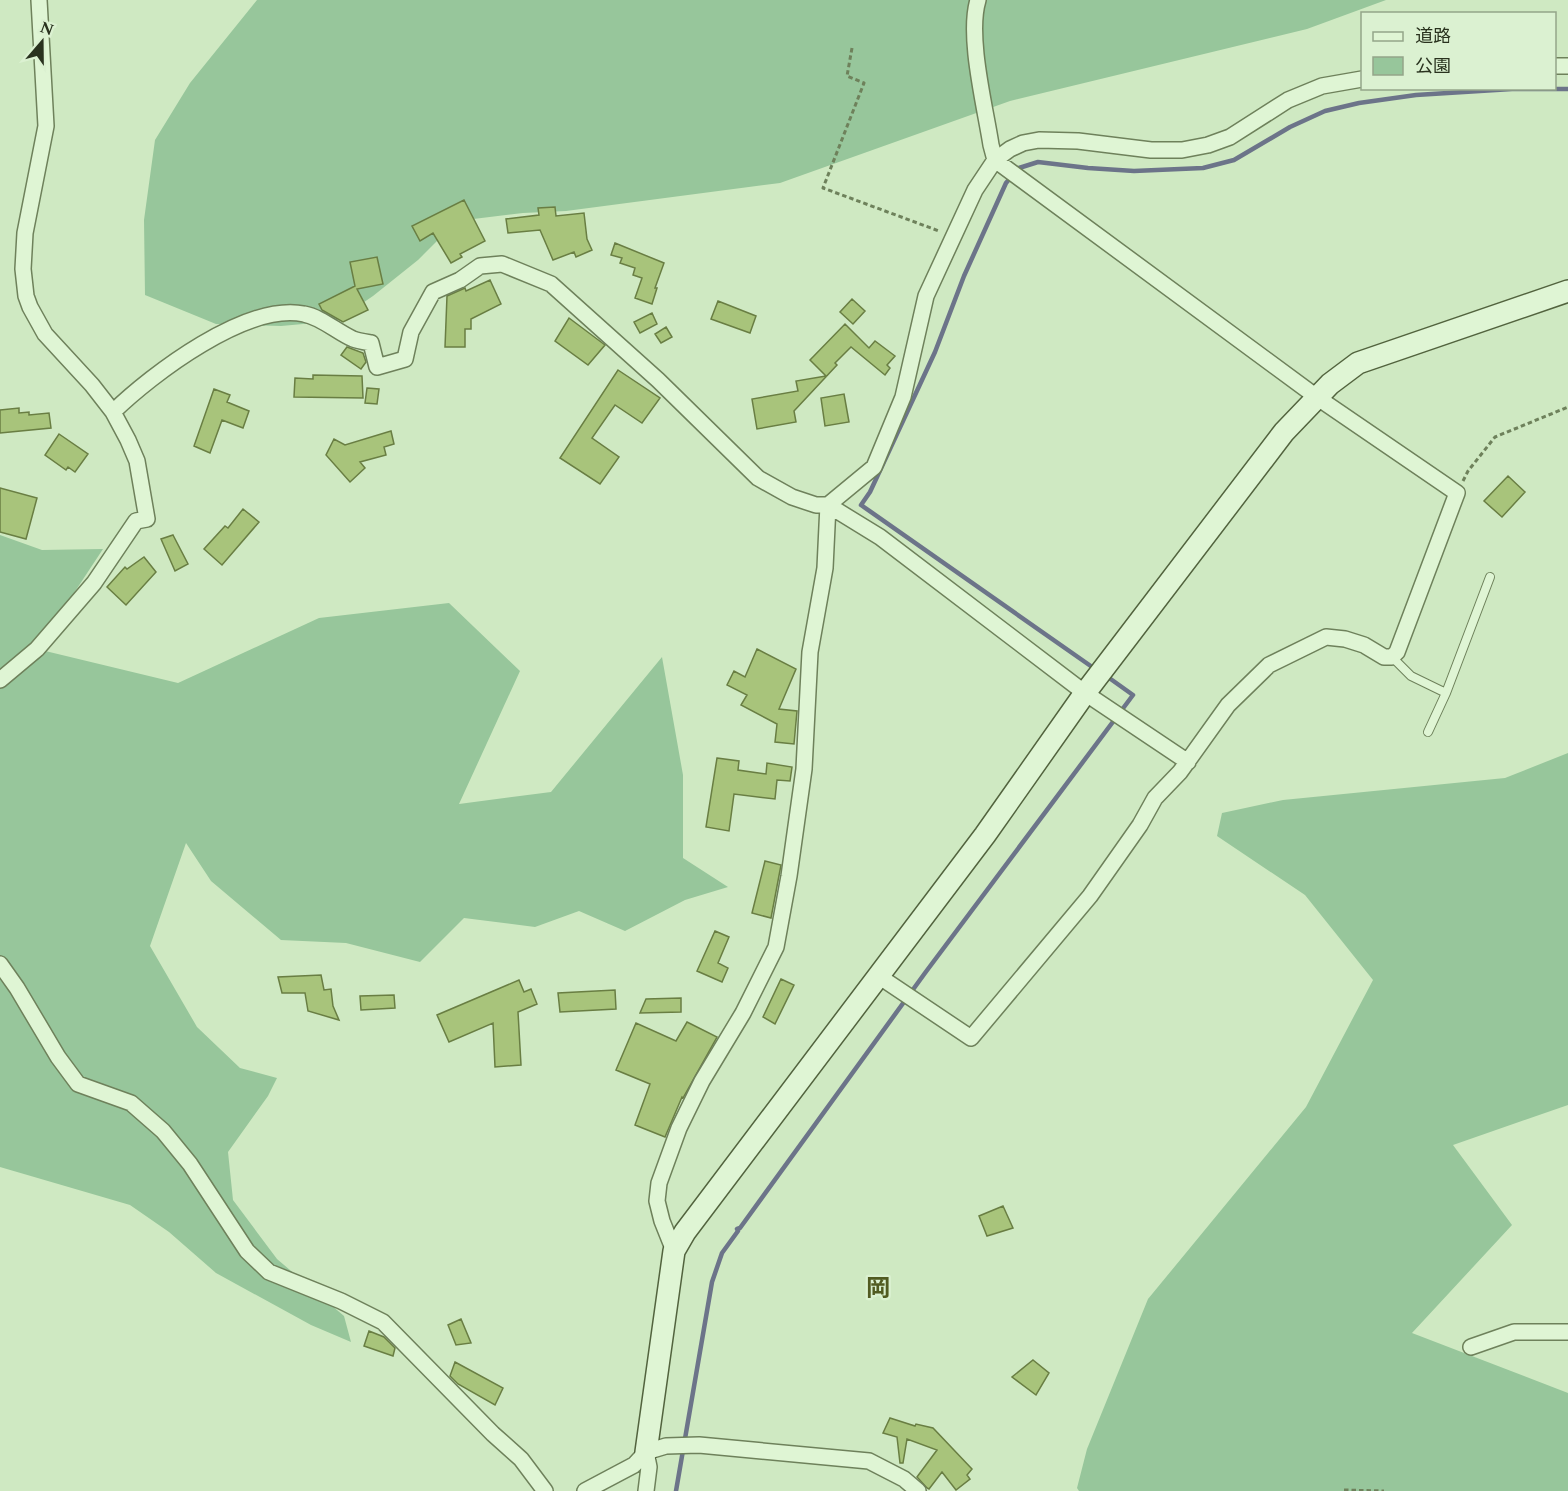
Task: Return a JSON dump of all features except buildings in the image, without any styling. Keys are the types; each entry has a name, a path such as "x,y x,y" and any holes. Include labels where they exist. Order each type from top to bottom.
{"street":[{"path":"0,680 37,649 94,583 136,521 147,519 136,461 113,412 92,385 45,334 26,296 23,269 25,233 46,126 39,0"},
{"path":"878,975 970,1038 1090,896 1140,825 1155,798 1188,762 1228,705 1269,664 1326,637 1345,639 1364,645 1384,657 1392,657 1397,652 1457,494 1318,398 995,160 975,42 975,11 978,0"},
{"path":"674,1251 662,1221 657,1200 659,1183 688,1109 743,1013 776,947 789,876 804,769 810,652 825,568 828,505 874,466 903,397 926,296 975,190 995,160 1023,143 1039,140 1078,141 1151,150 1182,150 1208,145 1230,137 1288,100 1322,86 1361,79"},
{"path":"113,412 168,367 215,336 260,319 288,312 306,314 354,340 371,343 377,367 405,359 411,332 433,292 460,280 480,266 502,264 551,284 658,380 758,478 792,497 816,505 828,505 880,537 1085,693 1188,762"},
{"path":"646,1491 649,1467 646,1452 674,1251 685,1232 985,835 1085,693 1284,432 1330,384 1358,363 1568,291"},
{"path":"0,964 58,1057 78,1083 131,1103 164,1131 190,1164 247,1251 269,1272 341,1301 383,1322 493,1434 521,1459 545,1491"},
{"path":"1471,1347 1514,1332 1568,1332"},
{"path":"585,1491 634,1465 646,1452 666,1446 699,1445 869,1461 904,1479 918,1491"}],"lane":[{"path":"1428,732 1446,693 1490,577"},
{"path":"1392,657 1411,676 1446,693"}],"path":[{"path":"852,48 847,76 864,83 823,188 953,237"},
{"path":"1457,494 1468,471 1495,437 1568,407"},
{"path":"1344,1490 1384,1491"}],"green space":[{"path":"257,0 1386,0 1307,29 1010,101 780,183 566,211 523,213 457,221 418,260 373,296 336,321 281,326 216,324 145,295 144,220 155,140 190,83"},
{"path":"0,535 42,550 103,549 37,649 178,683 319,618 449,603 520,671 459,804 551,792 662,657 683,775 683,858 728,887 685,900 625,931 579,911 535,927 464,918 420,962 346,943 281,940 211,881 186,843 150,946 197,1027 240,1068 277,1078 268,1096 228,1152 233,1200 277,1259 344,1316 351,1342 311,1325 216,1273 169,1232 130,1205 0,1167"},
{"path":"1568,753 1568,1105 1453,1145 1512,1225 1412,1333 1568,1393 1568,1491 1079,1491 1077,1488 1087,1449 1148,1299 1306,1107 1373,980 1305,895 1217,836 1222,813 1283,800 1505,778"}],"waterway":[{"path":"1556,89 1568,89"},
{"path":"1095,669 861,505 870,492 935,352 964,276 1006,183 1019,168 1038,162 1134,171 1203,168 1234,160 1290,127 1325,111 1359,103 1416,95 1496,90"},
{"path":"676,1491 712,1282 722,1253 738,1231 737,1229 740,1228 925,973 1133,695 1105,675"}],"district":[{"name":"岡","path":"878,1289"}]}
